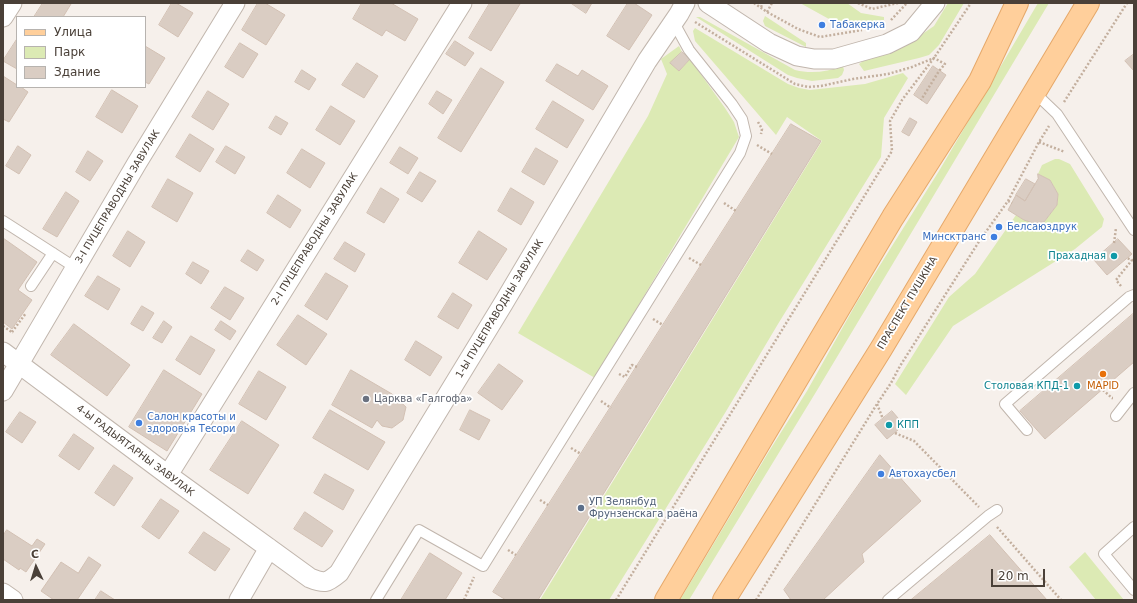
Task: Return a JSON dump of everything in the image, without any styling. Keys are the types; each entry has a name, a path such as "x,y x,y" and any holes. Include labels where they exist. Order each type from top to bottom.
{"main road":[{"path":"666,600 893,217 980,81 1017,3"},
{"name":"ПРАСПЕКТ ПУШКІНА","path":"724,600 881,349 1088,3"}],"street":[{"path":"3,17 12,3"},
{"name":"3-І ПУЦЕПРАВОДНЫ ЗАВУЛАК","path":"3,392 137,163 235,3"},
{"name":"2-І ПУЦЕПРАВОДНЫ ЗАВУЛАК","path":"168,475 462,3"},
{"name":"1-Ы ПУЦЕПРАВОДНЫ ЗАВУЛАК","path":"269,548 310,578 322,582 329,581 339,573 503,304 647,61 685,3"},
{"path":"708,3 769,43 797,56 814,59 834,59 887,44 911,32 935,3"},
{"name":"4-Ы РАДЫЯТАРНЫ ЗАВУЛАК","path":"3,352 269,548"},
{"path":"240,600 269,548"},
{"path":"3,593 13,600"}],"lane":[{"path":"376,600 419,530 483,566 740,152 746,136 742,119 690,50 673,22"},
{"path":"1035,93 1057,114 1134,230"},
{"path":"3,221 76,268"},
{"path":"31,286 53,253"},
{"path":"1027,430 1005,404 1132,296"},
{"path":"1116,416 1134,393"},
{"path":"888,600 997,510"},
{"path":"1134,527 1104,554 1134,590"}],"path":[{"path":"754,3 798,29 820,37 866,29"},
{"path":"761,7 763,3"},
{"path":"767,12 772,3"},
{"path":"858,3 872,9 898,3"},
{"path":"887,25 907,3"},
{"path":"616,600 892,151 890,121 902,100 934,58 971,3"},
{"path":"756,600 891,383 900,366 976,247 1008,201 1039,142 1127,3"},
{"path":"888,74 912,67 934,58"},
{"path":"921,100 945,64 934,58"},
{"path":"756,145 772,154"},
{"path":"721,201 736,211"},
{"path":"1008,201 1012,203"},
{"path":"686,256 701,265"},
{"path":"1127,258 1132,260 1116,280 1132,296"},
{"path":"648,316 663,325"},
{"path":"614,371 625,377 632,365 636,367"},
{"path":"1103,390 1112,398"},
{"path":"596,398 611,408"},
{"path":"877,404 883,419"},
{"path":"464,600 476,571"}],"green space":[{"path":"800,3 847,3 861,13 884,17 884,20 838,24"},
{"path":"948,3 964,3 939,45 929,55 864,71 859,64 863,61 902,47 934,26"},
{"path":"1038,3 1049,3 816,392 689,600 680,600 807,391 857,302 939,171"},
{"path":"765,16 806,43 806,47 765,26 763,21"},
{"path":"696,17 700,17 795,70 819,72 843,66 844,70 842,75 838,78 812,81 788,75"},
{"path":"695,28 788,84 799,88 810,90 865,84 903,73 908,78 884,118 881,157 609,600 540,600 822,141 787,117 776,135 695,41 693,31"},
{"path":"679,46 682,52 671,63 679,71 690,59 734,122 739,137 595,378 518,333 648,116 667,74 661,59"},
{"path":"1055,159 1059,159 1070,164 1104,219 1102,227 1075,249 953,326 906,395 895,384 949,297 975,274 1016,215 1029,222 1044,222 1057,205 1058,194 1050,180 1038,174 1042,165"},
{"path":"1085,552 1124,600 1096,600 1069,567"}],"building":[{"path":"43,3 71,4 64,16 35,16"},
{"path":"172,3 176,3 193,13 178,37 159,25"},
{"path":"258,3 265,3 285,15 266,45 242,30"},
{"path":"362,3 391,3 418,19 405,41 386,30 382,36 353,19"},
{"path":"490,3 520,4 491,51 469,38"},
{"path":"571,3 592,3 586,13"},
{"path":"628,3 634,3 652,15 629,50 607,36"},
{"path":"16,41 16,68 3,61"},
{"path":"455,41 474,53 465,66 446,54"},
{"path":"240,43 258,54 243,78 225,67"},
{"path":"146,47 165,58 149,84 146,82"},
{"path":"682,52 690,59 679,71 670,63"},
{"path":"1134,54 1134,71 1125,61"},
{"path":"357,63 378,76 364,98 342,85"},
{"path":"557,64 578,76 582,70 608,86 593,110 546,81"},
{"path":"933,66 946,75 927,104 914,95"},
{"path":"481,68 504,82 461,152 438,138"},
{"path":"302,70 316,79 309,90 295,82"},
{"path":"3,76 16,84 16,88 22,88 28,92 9,122 3,119"},
{"path":"112,90 138,106 122,133 96,117"},
{"path":"208,91 229,104 213,130 192,117"},
{"path":"437,91 452,100 443,114 429,104"},
{"path":"553,101 584,120 567,148 536,129"},
{"path":"331,106 355,121 340,145 316,130"},
{"path":"276,116 288,123 281,135 269,128"},
{"path":"910,118 917,122 909,136 902,132"},
{"path":"791,124 821,141 538,600 506,600 493,592"},
{"path":"190,134 214,149 200,172 176,157"},
{"path":"18,146 31,155 19,174 6,166"},
{"path":"226,146 245,157 235,174 216,162"},
{"path":"400,147 418,158 408,174 390,163"},
{"path":"536,148 558,161 544,185 522,172"},
{"path":"302,149 325,163 310,188 287,173"},
{"path":"88,151 103,161 90,181 76,172"},
{"path":"420,172 436,181 422,202 407,193"},
{"path":"1038,174 1050,180 1058,194 1057,205 1044,222 1033,223 1024,220 1008,210 1016,195 1025,201 1038,179"},
{"path":"168,179 193,193 177,222 152,207"},
{"path":"1026,179 1035,184 1025,201 1016,195"},
{"path":"381,188 399,199 384,223 367,213"},
{"path":"511,188 534,202 521,225 498,211"},
{"path":"66,192 79,201 57,237 43,229"},
{"path":"278,195 301,210 290,228 267,213"},
{"path":"128,231 145,242 130,267 113,256"},
{"path":"479,231 507,249 487,280 459,263"},
{"path":"3,238 37,262 18,290 32,300 12,329 3,322"},
{"name":"Прахадная","path":"1118,239 1132,254 1107,275 1094,260"},
{"path":"345,242 365,254 355,272 334,259"},
{"path":"248,250 264,260 257,271 241,261"},
{"path":"193,262 209,271 201,284 186,274"},
{"path":"326,273 348,286 327,320 305,306"},
{"path":"98,276 120,289 108,310 85,296"},
{"path":"225,287 244,298 230,320 211,308"},
{"path":"453,293 472,305 458,329 438,317"},
{"path":"142,306 154,313 143,331 131,324"},
{"name":"Столовая КПД-1","path":"1133,314 1134,362 1045,439 1020,411"},
{"path":"298,315 327,334 306,365 277,345"},
{"path":"164,321 172,327 162,343 153,338"},
{"path":"221,321 236,331 230,340 215,330"},
{"path":"74,324 130,365 107,396 51,355"},
{"path":"191,336 215,350 200,375 176,360"},
{"path":"416,341 442,357 430,376 405,360"},
{"path":"499,364 523,381 502,410 478,393"},
{"path":"164,370 202,394 167,451 129,427"},
{"name":"Царква «Галгофа»","path":"351,370 392,394 406,407 403,420 392,428 382,426 377,420 372,428 332,405"},
{"path":"259,371 286,387 266,420 239,404"},
{"name":"Царква «Галгофа»","path":"330,410 385,442 368,470 313,438"},
{"path":"470,410 490,420 479,440 460,430"},
{"name":"КПП","path":"892,411 904,425 887,439 875,425"},
{"path":"20,412 36,422 22,443 6,432"},
{"path":"242,421 279,445 248,494 210,470"},
{"path":"74,434 94,448 79,470 59,456"},
{"path":"880,455 921,501 862,554 864,562 823,600 791,600 784,590"},
{"path":"114,465 133,478 114,506 95,493"},
{"path":"325,474 354,490 343,510 314,493"},
{"path":"161,499 179,511 159,539 142,527"},
{"path":"305,512 333,531 322,547 294,529"},
{"path":"7,530 32,546 37,539 45,544 26,572 20,568 19,570 3,559 3,536"},
{"path":"204,532 230,549 215,571 189,553"},
{"path":"990,535 1047,600 911,600"},
{"path":"430,553 462,573 445,600 401,600"},
{"path":"89,557 101,565 77,600 54,600 41,591 61,562 78,573"},
{"path":"101,591 115,600 95,600"}],"place":[{"name":"Табакерка","path":"822,25"},
{"name":"Белсаюздрук","path":"999,227"},
{"name":"Минсктранс","path":"994,237"},
{"name":"Прахадная","path":"1114,256"},
{"name":"MAPID","path":"1103,374"},
{"name":"Столовая КПД-1","path":"1077,386"},
{"name":"Царква «Галгофа»","path":"366,399"},
{"name":"Салон красоты и здоровья Тесори","path":"139,423"},
{"name":"КПП","path":"889,425"},
{"name":"Автохаусбел","path":"881,474"},
{"name":"УП Зелянбуд Фрунзенскага раёна","path":"581,508"}]}
